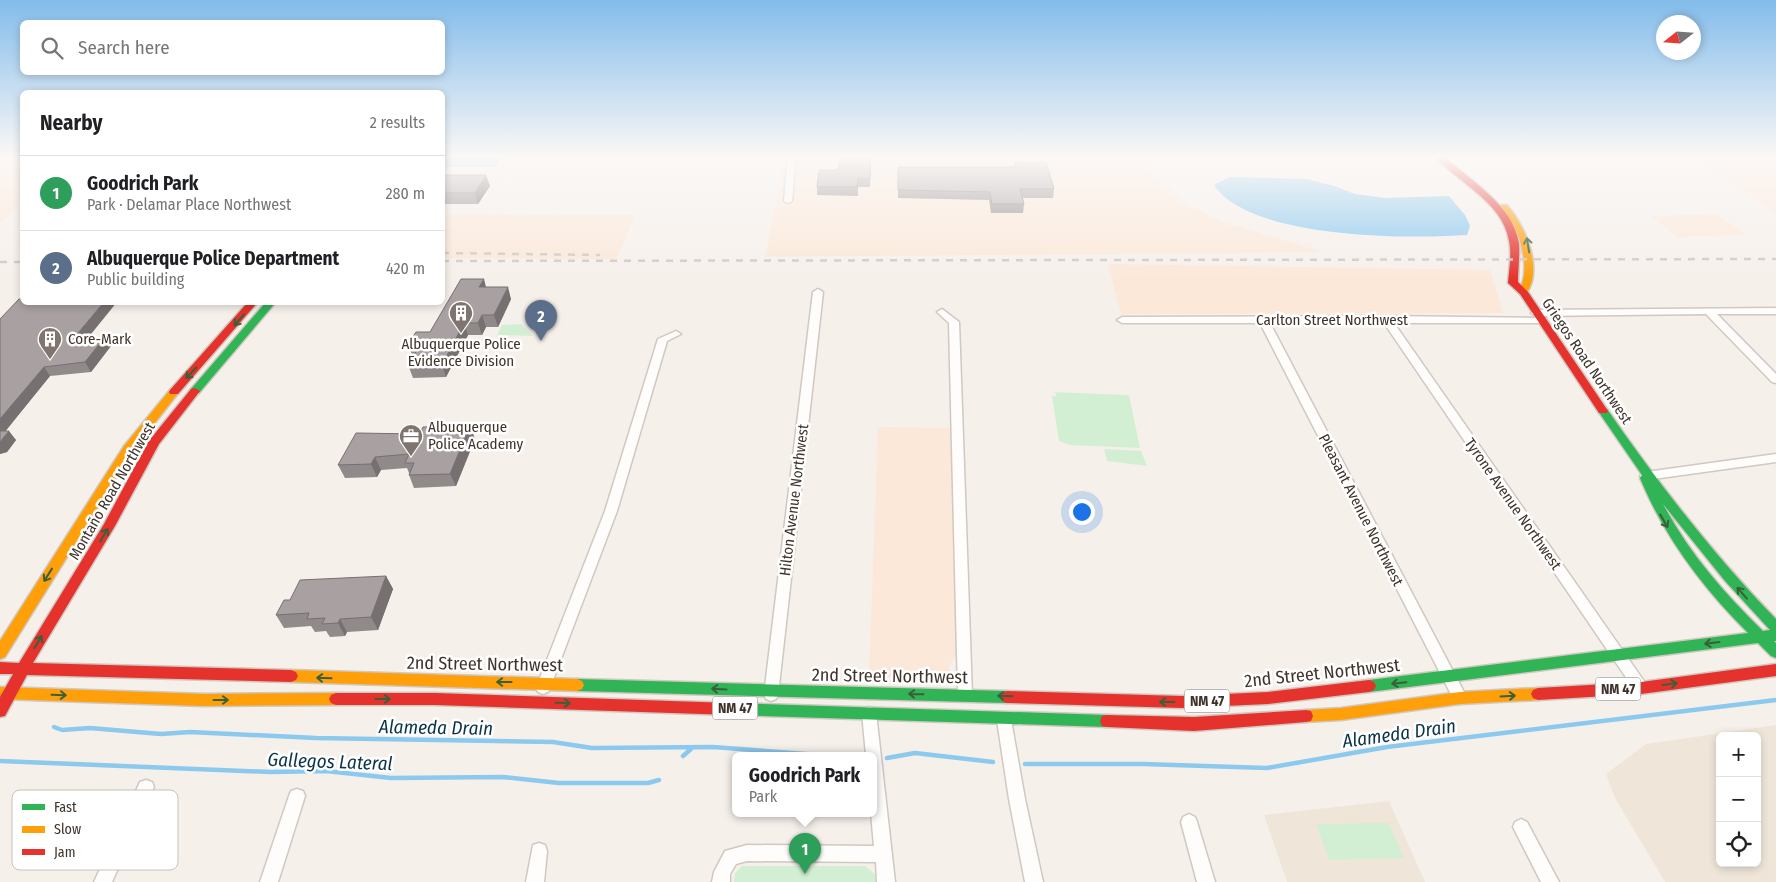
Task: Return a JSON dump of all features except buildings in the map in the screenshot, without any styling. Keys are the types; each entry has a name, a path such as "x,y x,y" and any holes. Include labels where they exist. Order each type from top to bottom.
{"main road":[{"name":"Griegos Road Northwest","path":"1481,197 1503,218 1513,236 1513,283 1523,292 1646,476 1668,500 1722,571 1776,628"},
{"path":"1494,197 1522,227 1529,251 1528,285 1523,292"},
{"name":"Montaño Road Northwest","path":"0,653 128,449 160,408 251,305"},
{"name":"Montaño Road Northwest","path":"0,711 5,693 24,667 109,526 154,442 179,408 269,305"},
{"name":"Griegos Road Northwest","path":"1646,476 1652,499 1671,532 1716,590 1776,652"},
{"name":"2nd Street Northwest","path":"0,668 24,667 442,682 545,682 772,691 1182,702 1268,698 1447,678 1776,635"},
{"name":"NM 47","path":"5,693 204,700 417,699 538,702 769,709 1004,720 1194,724 1341,714 1460,698 1642,688 1776,670"}],"street":[{"name":"Hilton Avenue Northwest","path":"769,709 818,292"},
{"path":"1708,311 1776,380"},
{"name":"Carlton Street Northwest","path":"1122,320 1264,321 1776,311"},
{"path":"942,312 954,322 965,695"},
{"name":"Tyrone Avenue Northwest","path":"1386,319 1617,655 1642,688"},
{"name":"Pleasant Avenue Northwest","path":"1264,321 1447,678 1460,698"},
{"path":"538,702 610,511 663,339 676,334"},
{"path":"1646,476 1776,458"},
{"path":"869,713 874,752"},
{"path":"1004,720 1017,799 1034,882"},
{"path":"877,785 886,882"},
{"path":"269,882 297,796"},
{"path":"1189,822 1206,882"},
{"path":"1521,827 1550,882"},
{"path":"535,882 539,851"},
{"path":"721,882 722,872 731,857 747,853 884,854"},
{"path":"103,882 108,870"}],"shaded area":[{"path":"0,197 20,197 20,205 0,224"},
{"path":"777,197 1178,197 1183,202 1226,223 1323,252 765,257"},
{"path":"1752,197 1776,197 1776,213"},
{"path":"445,214 635,215 616,259 445,258"},
{"path":"1716,214 1746,234 1678,237 1650,216"},
{"path":"1108,264 1490,270 1503,313 1121,314"},
{"path":"878,427 950,428 959,651 949,666 950,675 943,681 935,678 869,677"},
{"path":"1776,725 1776,882 1665,882 1615,798 1606,774 1646,744 1716,734 1716,867 1761,867 1761,732 1728,732"},
{"path":"1389,801 1425,882 1287,882 1264,815"}],"green space":[{"path":"521,324 533,336 497,335 502,325"},
{"path":"1052,392 1129,395 1140,448 1070,445 1059,441 1052,396 1056,396 1056,393"},
{"path":"1104,449 1141,451 1147,466 1107,461"},
{"path":"1389,823 1404,858 1329,860 1316,824"},
{"path":"742,866 865,866 875,874 876,882 734,882 735,873"}],"water":[{"path":"1227,197 1450,197 1465,215 1470,226 1467,235 1407,236 1331,232 1294,226 1260,216 1233,203"}],"waterway":[{"name":"Alameda Drain","path":"1025,764 1143,764 1267,768 1387,747 1776,700"},
{"name":"Alameda Drain","path":"54,727 62,730 90,728 161,734 190,732 316,738 553,742 592,748 713,747 779,752"},
{"name":"Gallegos Lateral","path":"683,756 691,749"},
{"name":"Alameda Drain","path":"887,758 915,753 993,762"},
{"name":"Gallegos Lateral","path":"0,761 271,772 326,771 391,778 503,777 559,783 648,783 659,780"}],"railway":[{"path":"445,253 600,255"},
{"path":"445,261 1776,259"},
{"path":"0,262 20,262"}],"traffic: fast":[{"path":"195,391 269,305"},
{"path":"1603,411 1685,524 1729,577 1776,628"},
{"path":"1646,478 1669,528 1700,572 1776,652"},
{"path":"1369,686 1776,635"},
{"path":"577,685 1007,697"},
{"path":"731,709 1107,721"}],"traffic: slow":[{"path":"1504,207 1515,221 1525,243 1528,279 1523,292"},
{"path":"0,653 128,449 174,392"},
{"path":"291,676 577,685"},
{"path":"0,693 204,700 336,699"},
{"path":"1306,716 1341,714 1460,698 1538,694"}],"traffic: jam":[{"path":"1486,197 1501,213 1513,237 1515,254 1513,283 1523,292 1603,411"},
{"path":"174,392 251,305"},
{"path":"0,711 35,647 109,526 154,442 195,391"},
{"path":"0,668 291,676"},
{"path":"1538,694 1641,688 1776,670"},
{"path":"1007,697 1182,702 1268,698 1369,686"},
{"path":"336,699 435,699 731,709"},
{"path":"1107,721 1194,724 1306,716"}],"place":[{"name":"Albuquerque Police Evidence Division","path":"461,334"},
{"name":"Albuquerque Police Department","path":"541,341"},
{"name":"Core-Mark","path":"50,360"},
{"name":"Albuquerque Police Academy","path":"411,457"},
{"name":"Goodrich Park","path":"805,874"}]}
